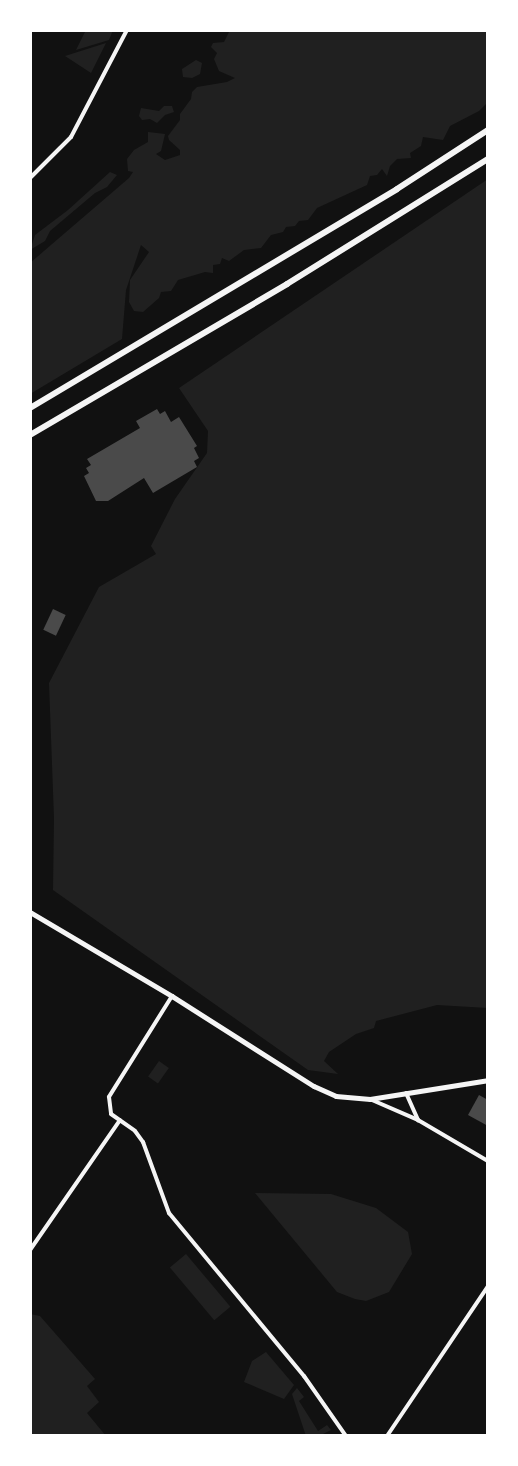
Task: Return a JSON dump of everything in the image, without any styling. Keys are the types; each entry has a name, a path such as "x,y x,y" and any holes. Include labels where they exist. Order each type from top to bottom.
{"highway":[{"path":"30,408 397,189 488,130"},
{"path":"30,435 287,284 488,159"}],"street":[{"path":"30,178 71,137 127,30"},
{"path":"30,912 172,996 314,1086 336,1096 370,1099 488,1080"},
{"path":"172,996 109,1097 111,1114 135,1131 143,1142 169,1213 304,1376 346,1436"},
{"path":"406,1093 418,1120"},
{"path":"370,1099 418,1120 488,1161"},
{"path":"30,1250 120,1120"},
{"path":"30,1261 30,1280"},
{"path":"387,1436 488,1286"}],"shaded area":[{"path":"86,30 113,30 109,40 76,50"},
{"path":"230,30 488,30 488,102 479,111 450,126 443,140 423,137 421,146 410,153 411,158 397,159 390,166 387,176 382,169 377,175 370,176 367,185 317,208 308,220 299,221 295,226 286,227 283,232 271,235 261,248 244,250 229,261 222,258 220,264 213,265 213,273 205,272 178,280 171,291 161,292 159,298 143,312 134,311 129,302 130,280 149,252 141,245 126,290 122,339 30,394 30,263 129,178 133,172 128,171 127,159 134,150 148,142 148,132 165,134 161,151 156,154 165,160 180,155 180,150 169,140 168,136 180,120 180,114 191,99 192,92 197,87 227,82 235,78 219,71 214,59 217,53 211,47 213,43 224,42"},
{"path":"106,43 91,73 65,56"},
{"path":"196,60 202,63 200,74 192,78 183,77 182,69"},
{"path":"164,106 172,106 174,112 165,115 157,123 150,119 142,120 139,116 141,108 159,111"},
{"path":"110,172 117,175 107,187 95,193 50,231 45,241 30,250 35,235 68,210"},
{"path":"488,179 488,1008 437,1005 376,1021 374,1028 356,1034 329,1052 324,1061 338,1074 308,1070 53,890 54,818 49,683 99,587 156,554 151,546 175,499 207,453 208,431 179,388"},
{"path":"159,1061 169,1068 158,1083 148,1077"},
{"path":"255,1193 331,1194 376,1208 408,1232 412,1254 389,1292 366,1301 355,1299 337,1292"},
{"path":"186,1254 230,1307 214,1320 170,1267"},
{"path":"30,1314 40,1316 95,1379 87,1386 99,1402 87,1413 106,1436 30,1436"},
{"path":"266,1352 294,1385 284,1399 244,1382 252,1361"},
{"path":"297,1388 304,1397 299,1401 318,1431 327,1425 331,1430 319,1436 306,1436 292,1394"}],"building":[{"path":"157,409 160,414 165,411 171,422 179,417 197,446 194,448 199,458 194,461 197,467 153,493 144,478 108,501 96,501 84,476 89,473 86,468 91,465 87,459 140,428 136,421"},
{"path":"53,609 66,615 56,636 43,630"},
{"path":"479,1095 488,1100 488,1126 468,1115"}]}
